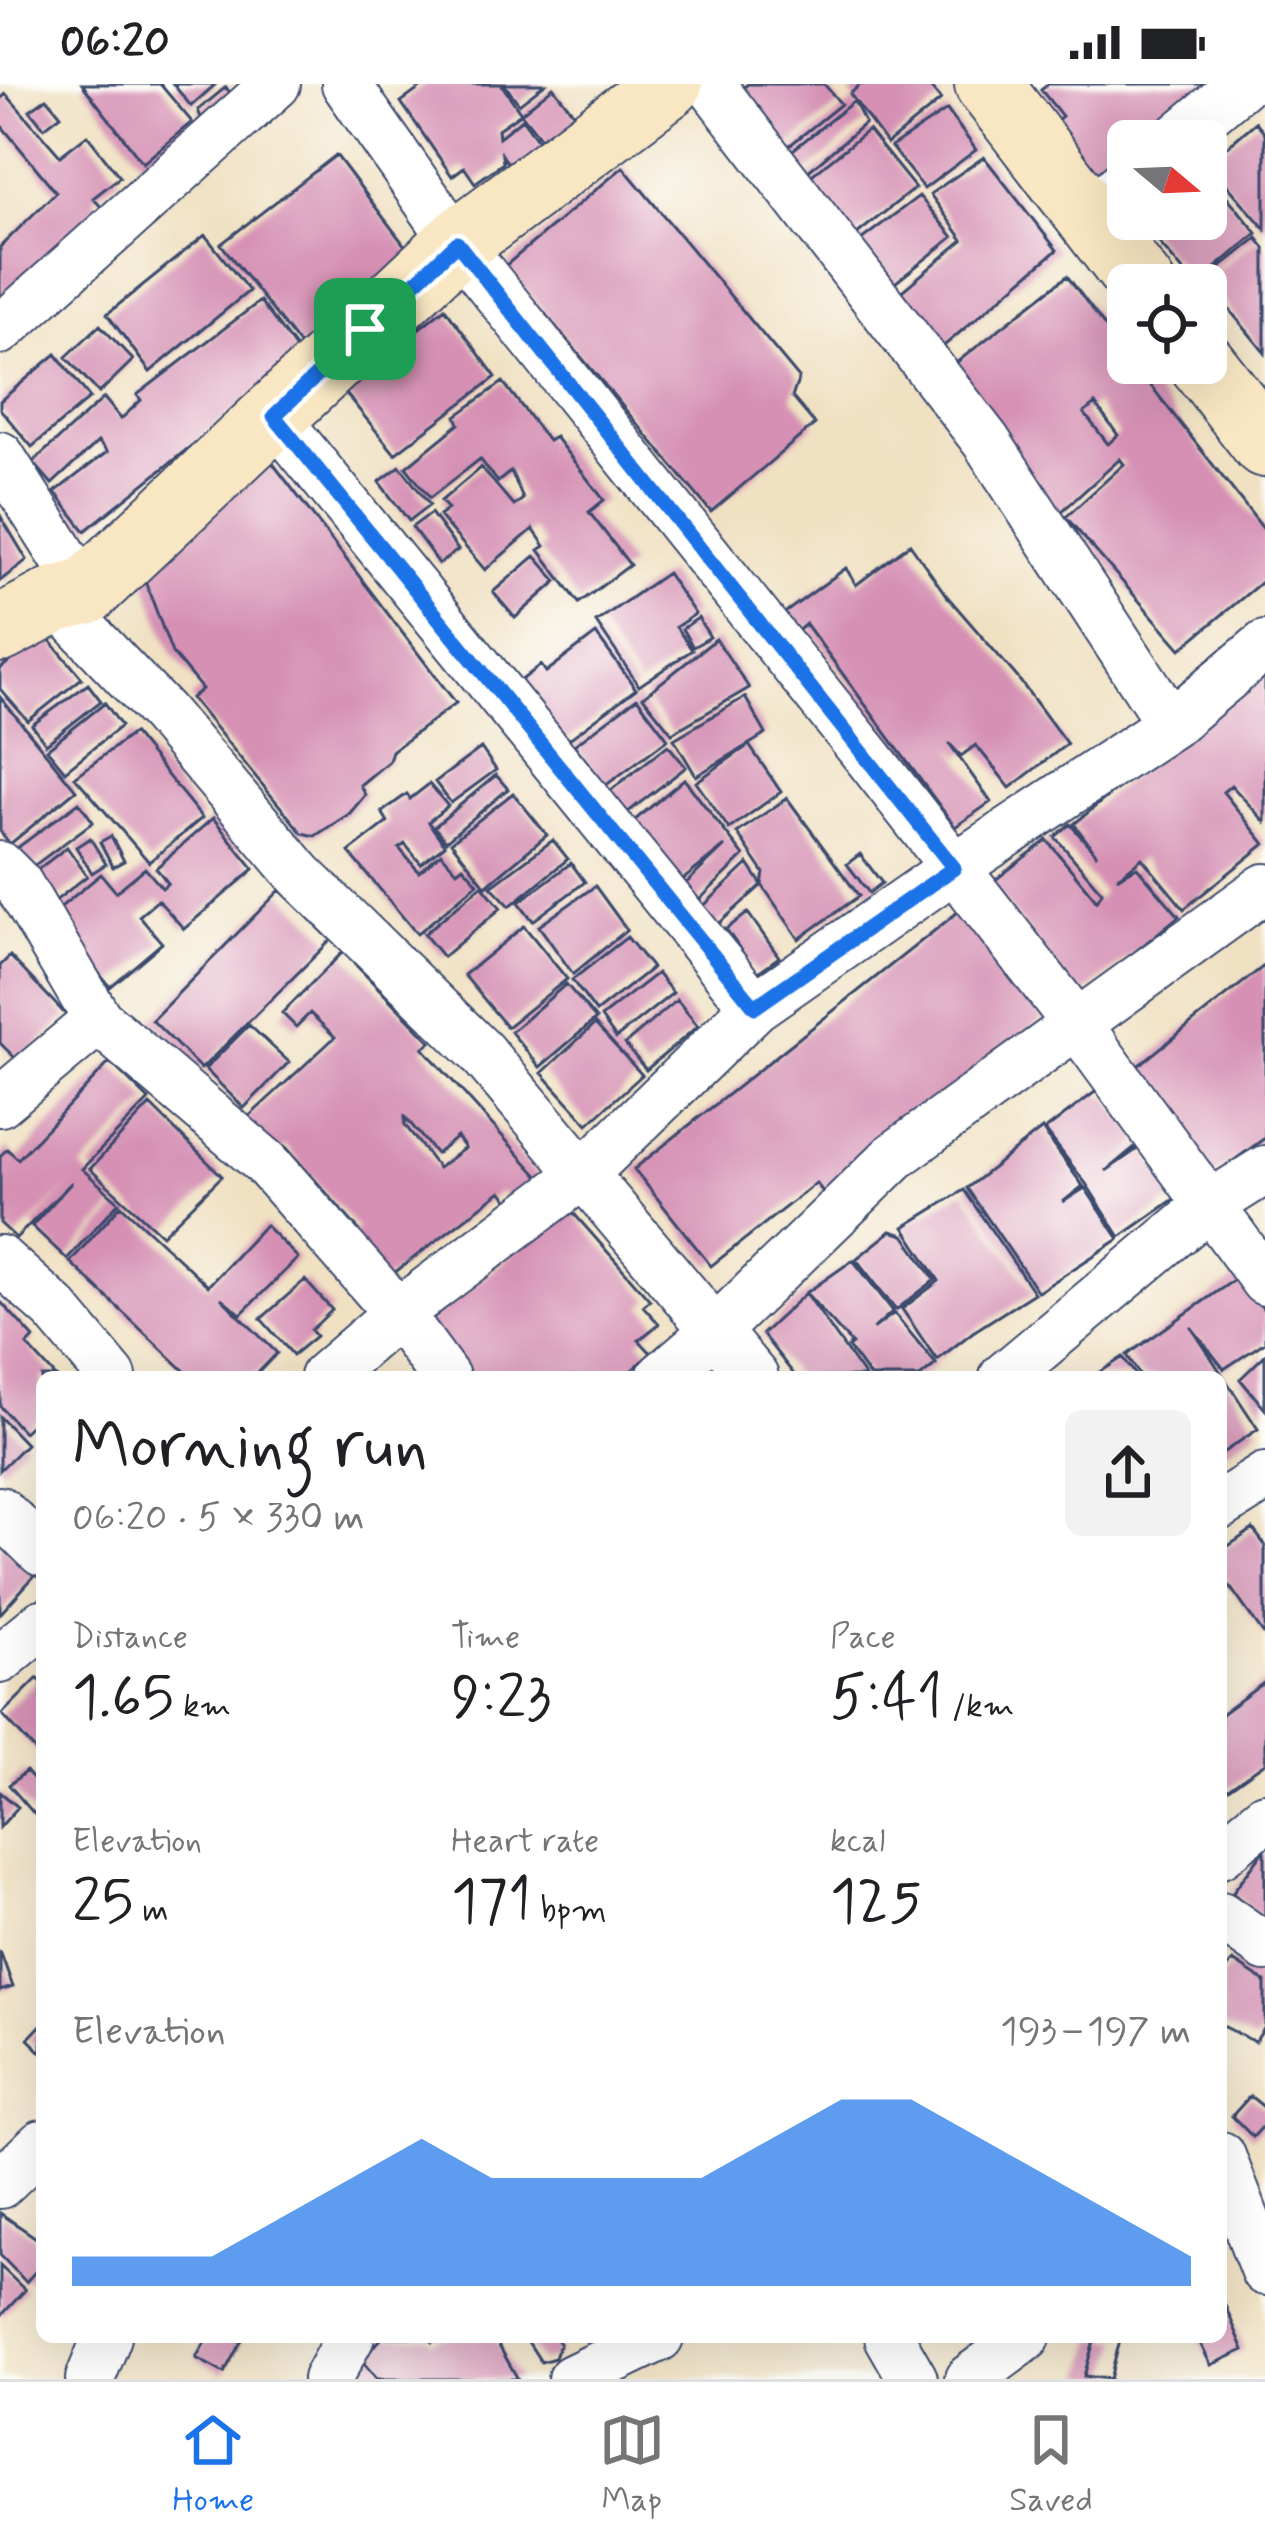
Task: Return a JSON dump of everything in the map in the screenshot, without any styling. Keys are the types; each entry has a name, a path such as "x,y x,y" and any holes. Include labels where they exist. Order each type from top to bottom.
{"street":[{"path":"0,330 276,84"},
{"path":"346,84 457,243 1077,1024 1265,1281"},
{"path":"47,607 274,416 457,243 669,84"},
{"path":"710,84 986,441 1172,724"},
{"path":"988,84 1107,197"},
{"path":"1199,120 1242,84"},
{"path":"1218,384 1265,444"},
{"path":"274,416 755,1007"},
{"path":"0,456 47,607 162,712 300,875 481,1052 749,1371"},
{"path":"331,1371 398,1313 582,1175 755,1007 1172,724 1265,645"},
{"path":"0,866 18,884 98,1020 266,1163 398,1313 441,1371"},
{"path":"669,1371 896,1155 1265,888"},
{"path":"0,1102 98,1020"},
{"path":"1011,1371 1208,1206 1265,1170"},
{"path":"0,1260 56,1310 107,1371"},
{"path":"1227,1501 1265,1477"},
{"path":"0,1511 36,1546"},
{"path":"0,1659 36,1629"},
{"path":"1227,1847 1265,1816"},
{"path":"1227,1920 1265,1946"},
{"path":"0,2184 36,2150"},
{"path":"1227,2186 1265,2271"},
{"path":"90,2379 105,2343"},
{"path":"326,2379 347,2343"},
{"path":"572,2379 647,2343"},
{"path":"893,2343 913,2379"},
{"path":"969,2379 1019,2343"}],"building":[{"path":"82,84 160,84 192,122 143,163"},
{"path":"173,84 216,84 191,106"},
{"path":"426,84 501,84 521,113 498,129 499,137 522,119 551,158 521,181 502,155 503,163 475,183 464,167 452,176 401,102"},
{"path":"504,84 545,84 519,104"},
{"path":"748,84 824,84 841,104 784,150 740,90"},
{"path":"861,84 928,84 941,100 887,144 850,94"},
{"path":"1048,84 1221,84 1183,120 1107,120 1107,186 1096,195 1045,131 1062,116 1041,90"},
{"path":"226,87 233,98 204,125 198,110"},
{"path":"553,87 590,134 558,160 521,113"},
{"path":"6,94 60,156 87,135 120,177 93,198 101,207 0,301 0,247 56,192 0,124 0,99"},
{"path":"47,98 61,115 44,128 30,110"},
{"path":"854,101 865,123 805,174 789,153"},
{"path":"947,110 976,150 924,189 891,147"},
{"path":"1256,122 1265,133 1265,229 1227,185 1227,147"},
{"path":"868,130 915,188 847,242 803,182"},
{"path":"336,155 418,263 304,351 221,244"},
{"path":"984,157 1057,250 932,356 891,300 963,240 930,194"},
{"path":"623,167 799,378 792,397 815,424 711,512 505,266"},
{"path":"919,196 953,237 881,294 849,249"},
{"path":"1227,197 1257,233 1220,264 1177,264 1157,240 1227,240"},
{"path":"205,235 249,291 150,372 107,314"},
{"path":"1257,238 1265,248 1265,353 1227,307 1225,264"},
{"path":"1067,276 1107,329 1107,384 1150,384 1265,531 1265,579 1181,649 1066,517 1124,464 1120,459 1060,513 947,370","holes":["1095,404 1118,435 1108,444 1084,413"]},
{"path":"260,301 302,357 85,531 55,492 107,452 98,442 52,484 33,462 104,398 121,419 141,400 137,395"},
{"path":"445,308 496,377 395,454 342,389"},
{"path":"100,325 133,360 99,393 66,357"},
{"path":"56,354 90,398 32,447 0,409 0,401"},
{"path":"503,382 548,441 555,437 604,500 589,512 630,565 579,603 539,550 545,546 533,529 485,570 439,516 448,509 441,501 481,467 514,506 523,499 511,471 498,482 480,459 430,498 406,467 459,424 456,416"},
{"path":"268,457 456,703 392,751 389,761 360,785 365,795 349,814 315,836 302,833 191,698 202,689 172,653 138,562"},
{"path":"400,466 430,505 409,521 379,482"},
{"path":"431,513 458,550 439,564 412,527"},
{"path":"0,515 27,560 0,581"},
{"path":"910,544 1067,744 1010,788 976,745 961,756 949,743 991,802 955,827 806,624 789,638 775,620 846,568 856,585"},
{"path":"535,556 557,581 515,618 493,592"},
{"path":"667,573 695,614 676,627 692,650 639,686 596,622"},
{"path":"698,618 710,637 693,647 682,629"},
{"path":"44,633 82,678 28,721 0,689 0,669"},
{"path":"596,634 636,689 560,746 515,685 541,665 546,672"},
{"path":"716,639 749,688 672,733 643,697"},
{"path":"1265,662 1265,822 1231,785 1223,792 1265,844 1184,909 1142,858 1117,878 1137,867 1179,916 1080,997 990,884 1047,840 1097,901 1102,892 1055,837 1070,824 1097,855 1074,824"},
{"path":"88,684 101,701 46,744 32,725"},
{"path":"0,697 76,790 10,844 0,831"},
{"path":"745,697 766,734 696,776 674,739"},
{"path":"637,698 668,739 605,786 574,745"},
{"path":"105,703 121,726 65,771 47,749"},
{"path":"133,733 202,818 149,862 75,777"},
{"path":"668,745 686,767 618,820 601,798"},
{"path":"749,745 781,792 729,829 696,782"},
{"path":"481,748 496,770 451,803 435,782"},
{"path":"496,775 508,789 446,841 434,827"},
{"path":"684,779 744,856 688,911 673,896 725,846 670,890 622,831"},
{"path":"429,784 448,806 428,822 445,845 421,864 405,844 399,848 419,872 441,853 457,871 463,866 478,883 417,934 349,852 388,822 382,812"},
{"path":"513,793 547,835 486,886 451,842"},
{"path":"787,798 859,896 799,939 762,885 764,873 737,833"},
{"path":"79,802 93,822 31,868 17,848"},
{"path":"213,818 254,869 184,929 158,900 139,916 162,943 110,987 51,915 101,874 116,892 145,868 162,888 168,883 156,868"},
{"path":"111,836 124,861 113,867 100,842"},
{"path":"90,838 106,864 92,873 76,847"},
{"path":"553,840 568,859 510,906 491,886"},
{"path":"67,847 87,876 49,906 27,878"},
{"path":"860,854 882,883 869,893 847,864"},
{"path":"571,863 585,882 533,921 519,902"},
{"path":"748,864 762,885 705,936 692,917"},
{"path":"482,885 501,908 443,957 424,934"},
{"path":"595,886 627,930 573,974 539,926"},
{"path":"280,890 331,940 201,1069 152,1020"},
{"path":"963,908 1043,1019 827,1197 816,1183 711,1266 634,1169"},
{"path":"748,913 779,957 757,973 726,929"},
{"path":"524,926 567,979 507,1027 464,975"},
{"path":"627,937 652,968 596,1012 572,980"},
{"path":"343,952 431,1042 423,1048 541,1179 512,1204 501,1191 381,1283 347,1237 358,1229 285,1146 276,1155 244,1121 335,1037 310,1013 296,1027 282,1013","holes":["405,1117 436,1154 457,1137 465,1148 438,1168 405,1125"]},
{"path":"10,956 67,1016 19,1062 0,1043 0,966"},
{"path":"1265,965 1265,1138 1211,1177 1129,1073"},
{"path":"657,973 673,993 616,1038 601,1017"},
{"path":"566,984 596,1019 540,1067 511,1032"},
{"path":"677,1000 698,1026 646,1070 625,1044"},
{"path":"595,1024 642,1075 588,1124 542,1073"},
{"path":"249,1025 289,1062 244,1108 205,1069"},
{"path":"110,1062 149,1100 82,1169 119,1202 67,1259 32,1226 72,1182 16,1238 0,1223 0,1156 7,1149 18,1159"},
{"path":"1095,1092 1108,1098 1141,1142 1106,1171 1143,1145 1177,1197 1120,1237 1045,1130"},
{"path":"150,1105 222,1176 162,1235 90,1169"},
{"path":"1042,1129 1083,1186 1063,1202 1085,1188 1119,1239 1038,1292 967,1188"},
{"path":"964,1190 1034,1293 937,1360 902,1309 939,1281 904,1227"},
{"path":"121,1205 208,1286 265,1225 298,1258 241,1314 221,1298 277,1353 260,1371 185,1371 70,1262"},
{"path":"569,1208 650,1300 643,1306 659,1324 639,1340 651,1353 631,1371 459,1371 423,1326"},
{"path":"891,1231 904,1235 935,1280 896,1310 856,1259"},
{"path":"853,1260 893,1311 873,1329 894,1313 936,1364 927,1371 866,1371 848,1347 852,1344 806,1293"},
{"path":"1238,1277 1265,1311 1265,1342 1224,1369 1191,1327 1220,1371 1137,1371 1127,1355"},
{"path":"305,1280 332,1310 311,1330 316,1336 293,1355 261,1319"},
{"path":"806,1293 861,1371 791,1371 762,1334"},
{"path":"0,1301 34,1338 27,1345 51,1371 36,1371 36,1420 23,1432 0,1406"},
{"path":"1265,1355 1265,1409 1240,1379"},
{"path":"1123,1357 1133,1371 1102,1371"},
{"path":"1227,1382 1258,1429 1227,1450"},
{"path":"0,1417 26,1444 0,1470"},
{"path":"1253,1529 1265,1545 1265,1636 1227,1582 1227,1547"},
{"path":"0,1543 35,1575 0,1614"},
{"path":"36,1680 36,1751 2,1714"},
{"path":"1265,1682 1265,1763 1227,1790 1227,1710"},
{"path":"26,1771 36,1783 36,1816 9,1785"},
{"path":"0,1792 18,1807 0,1827"},
{"path":"1265,1849 1265,1931 1257,1913 1232,1893"},
{"path":"0,1951 13,1987 0,1991"},
{"path":"1233,1961 1265,1982 1265,2027 1255,2042 1227,2028 1227,1970"},
{"path":"1250,2096 1265,2108 1265,2124 1253,2137 1232,2116"},
{"path":"0,2213 36,2238 36,2271 26,2282 0,2255"},
{"path":"0,2266 25,2290 0,2317"},
{"path":"1227,2310 1244,2350 1211,2365 1200,2343 1227,2343"},
{"path":"205,2343 240,2343 224,2373 196,2358"},
{"path":"377,2343 497,2343 518,2379 377,2379 361,2360"},
{"path":"529,2343 559,2343 555,2358 541,2362"},
{"path":"1093,2343 1119,2343 1110,2379 1084,2376"}],"route":[{"path":"457,243 954,868 755,1007 274,416 365,329 457,243"}]}
